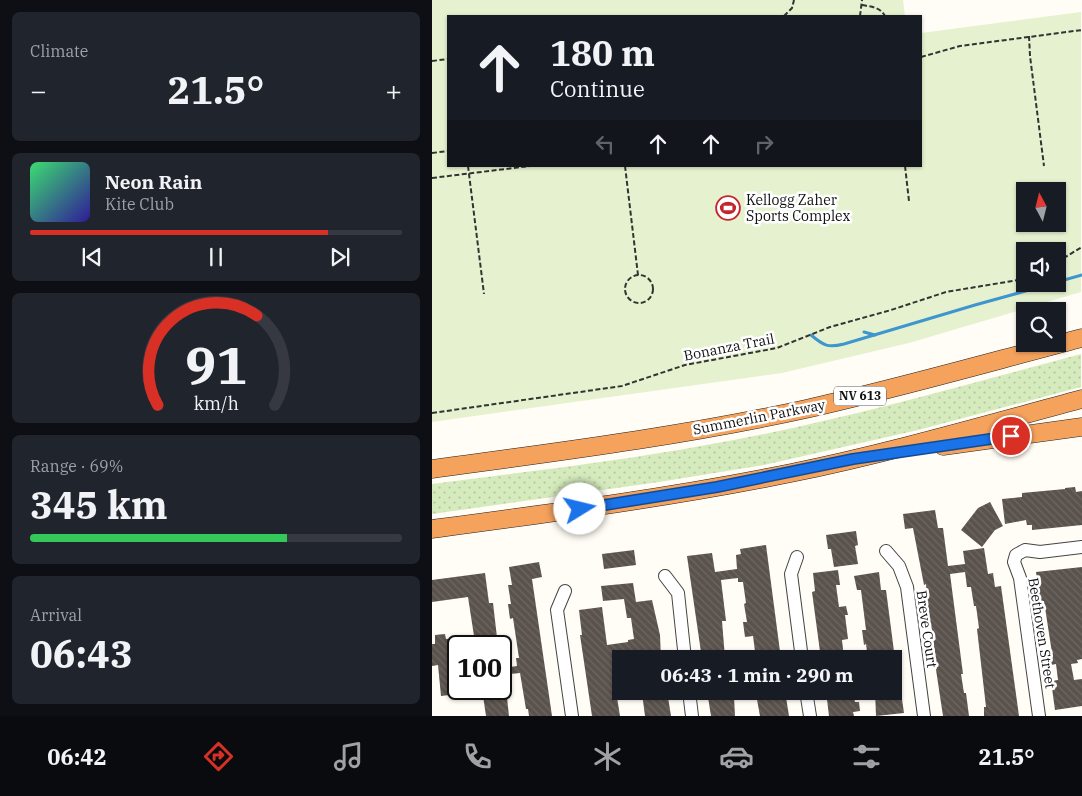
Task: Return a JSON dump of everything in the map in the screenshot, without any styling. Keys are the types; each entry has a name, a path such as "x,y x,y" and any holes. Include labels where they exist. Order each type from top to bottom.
{"highway":[{"name":"Summerlin Parkway","path":"432,470 648,438 778,414 850,398 1076,338"},
{"path":"432,529 580,509 717,487 853,459 1082,399"},
{"path":"853,459 1082,427"}],"street":[{"name":"Beethoven Street","path":"1039,716 1020,578 1014,562 1016,555 1025,550 1040,552 1082,547"},
{"name":"Breve Court","path":"886,551 899,566 907,586 924,716"},
{"path":"797,557 791,574 801,650"},
{"path":"665,576 678,593 684,650"},
{"path":"565,591 557,610 572,716"},
{"path":"690,700 692,716"},
{"path":"807,700 810,716"}],"path":[{"path":"785,15 792,8 794,0"},
{"path":"860,15 862,0"},
{"path":"862,5 881,10 884,15"},
{"path":"922,57 960,46 1082,30"},
{"path":"1029,36 1044,166"},
{"path":"432,61 447,59"},
{"path":"432,153 447,151"},
{"path":"468,167 484,294"},
{"path":"432,178 522,167"},
{"path":"625,167 638,275"},
{"path":"904,167 909,201"},
{"path":"1066,257 1082,247"},
{"path":"638,275 649,279 653,287 652,295 649,299 640,303 631,300 625,291 630,278 638,275"},
{"name":"Bonanza Trail","path":"432,413 622,386 685,365 777,348 830,327 882,313 946,292 1016,281"}],"green space":[{"name":"Kellogg Zaher Sports Complex","path":"432,0 903,0 905,15 447,15 447,167 922,167 922,33 1081,12 1081,292 1047,302 1016,302 1016,311 909,343 782,373 432,422"},
{"path":"1081,354 1081,387 918,430 764,465 432,514 432,484 638,457 753,436 895,404"}],"building":[{"path":"1075,487 1076,492 1082,491 1082,525 1032,530 1032,525 1027,525 1026,520 1005,524 1002,499 1022,497 1022,493"},
{"path":"990,502 1003,526 995,530 982,547 961,530 978,508"},
{"path":"935,510 938,528 943,528 948,566 965,564 963,551 984,548 988,574 993,573 995,587 1001,586 1019,716 984,716 984,707 986,707 977,629 979,628 976,606 974,606 971,587 967,587 965,572 950,574 963,674 961,674 969,716 943,716 931,623 929,623 926,584 924,585 913,528 905,529 903,514"},
{"path":"856,531 858,545 855,546 858,564 834,567 826,535"},
{"path":"766,545 780,650 755,650 753,636 745,637 743,622 747,622 744,604 746,603 743,582 738,582 738,578 721,580 726,621 722,621 724,650 701,650 687,556 712,553 715,572 737,569 736,555 741,554 740,549"},
{"path":"634,550 636,565 604,569 602,554"},
{"path":"539,562 542,577 532,579 552,716 529,716 528,709 526,709 520,673 512,674 512,667 517,666 516,658 519,658 513,618 510,619 508,604 511,604 508,585 512,585 509,567"},
{"path":"1082,567 1082,659 1077,660 1078,663 1071,664 1074,680 1082,679 1082,706 1055,710 1051,681 1058,680 1056,664 1051,665 1050,653 1052,653 1044,601 1040,602 1036,572"},
{"path":"838,570 840,585 836,585 839,607 846,606 848,615 845,615 848,639 842,640 843,650 820,650 812,592 815,591 813,573"},
{"path":"879,572 881,590 886,590 894,650 867,650 866,644 864,645 862,630 866,630 861,590 857,590 854,576"},
{"path":"485,573 489,603 493,603 497,635 474,635 468,597 432,602 432,580"},
{"path":"633,583 636,602 652,600 660,635 661,650 612,650 612,700 617,700 620,716 592,716 580,635 582,635 579,610 602,607 607,645 628,642 628,640 634,639 631,618 627,618 624,599 603,601 601,586"},
{"path":"445,634 447,695 441,696 438,665 432,666 432,644 435,644 435,635"},
{"path":"902,699 904,713 876,716 875,700"},
{"path":"484,700 507,700 509,716 486,716"},
{"path":"643,700 668,700 671,716 645,716"},
{"path":"708,700 734,700 735,716 711,716"},
{"path":"757,700 786,700 789,716 760,716"},
{"path":"827,700 855,700 855,702 859,702 860,711 853,712 854,716 829,716"}],"waterway":[{"path":"1066,279 1082,275"},
{"path":"811,335 826,345 844,344 1022,292"},
{"path":"864,332 875,335"}],"place":[{"name":"Kellogg Zaher Sports Complex","path":"728,208"}],"route":[{"path":"580,509 717,487 853,459 1011,436"}]}
